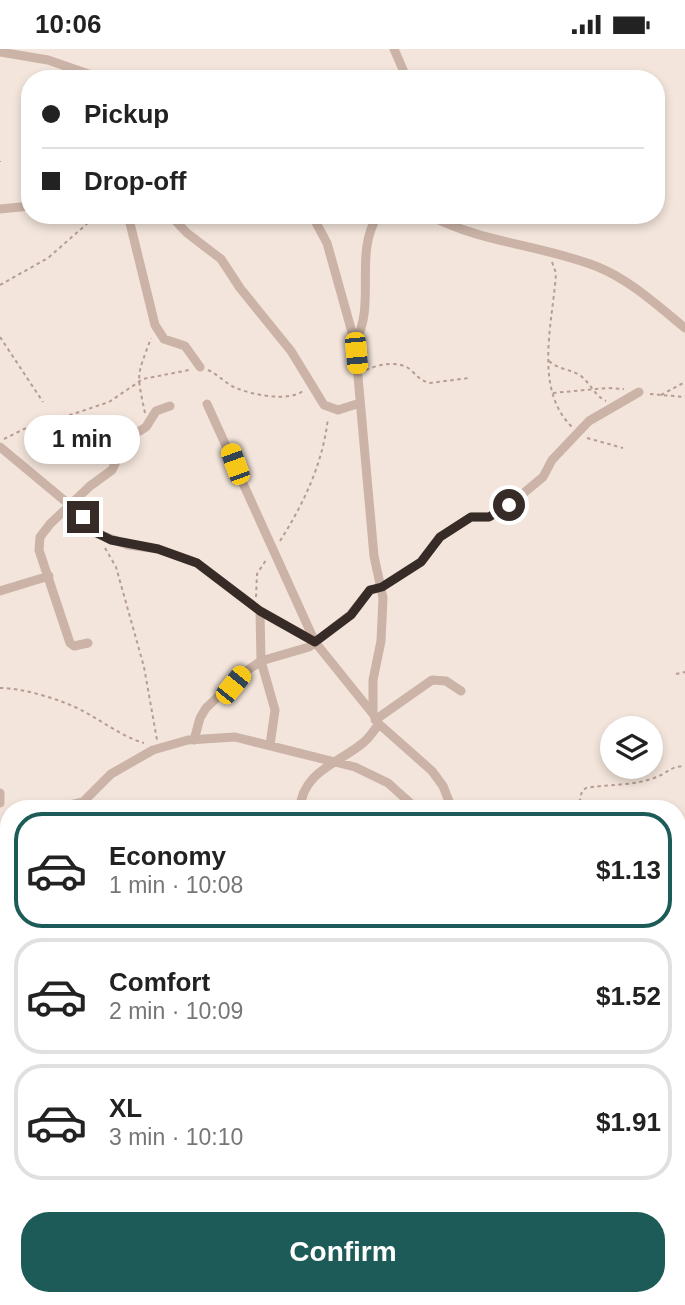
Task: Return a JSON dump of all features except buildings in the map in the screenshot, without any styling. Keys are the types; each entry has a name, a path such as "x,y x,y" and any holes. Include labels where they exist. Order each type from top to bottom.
{"street":[{"path":"394,49 403,70"},
{"path":"0,52 48,60 77,70"},
{"path":"0,209 21,207"},
{"path":"130,224 155,325 169,343 186,345 200,367"},
{"path":"178,224 221,258 240,288 291,351 330,409 348,408 360,403"},
{"path":"317,224 327,243 355,343 374,556 382,587 383,623 373,680 376,719"},
{"path":"355,343 365,318 366,239 374,224"},
{"path":"447,224 547,251 613,274 685,328"},
{"path":"194,740 206,708 242,674 261,661 309,647 351,615 370,590 382,587 421,562 440,537 471,517 489,517 502,511 543,477 552,460 595,417 639,391"},
{"path":"207,404 315,642 376,719 432,771 449,800"},
{"path":"88,643 74,646 70,643 39,550 40,537 90,486 112,470 127,439 148,424 156,411 170,406"},
{"path":"0,444 72,506 98,534 128,545 158,549 197,563 260,611 315,642"},
{"path":"0,591 49,576"},
{"path":"260,611 261,661 275,710 270,745"},
{"path":"301,800 306,785 334,761 365,741 376,719 432,680 446,681 461,691"},
{"path":"84,800 111,774 142,755 194,740 235,737 334,761 375,775 406,800"},
{"path":"0,793 0,805"}],"path":[{"path":"0,285 48,258 87,224"},
{"path":"547,251 556,273 548,360 552,393 558,413 578,433 596,442 623,448"},
{"path":"148,424 138,381 141,362 155,325"},
{"path":"0,337 43,402"},
{"path":"548,360 566,372 580,376 597,395 616,405"},
{"path":"358,374 383,364 404,366 430,383 469,378"},
{"path":"0,444 40,421 67,417 109,402 138,381 200,367 219,375 238,389 258,393 292,396 314,387"},
{"path":"661,395 685,382"},
{"path":"552,393 592,389 685,397"},
{"path":"260,611 255,582 261,566 305,498 324,445 330,409"},
{"path":"98,534 119,575 146,677 149,708 160,748"},
{"path":"676,674 685,672"},
{"path":"0,688 57,699 84,711 120,735 145,744"},
{"path":"580,800 582,791 586,788 644,781 662,775 670,767 685,766"}],"route":[{"path":"83,517 91,530 111,540 158,549 197,563 260,611 315,642 351,615 370,590 382,587 421,562 440,537 460,527 471,517 489,517 509,505"}]}
